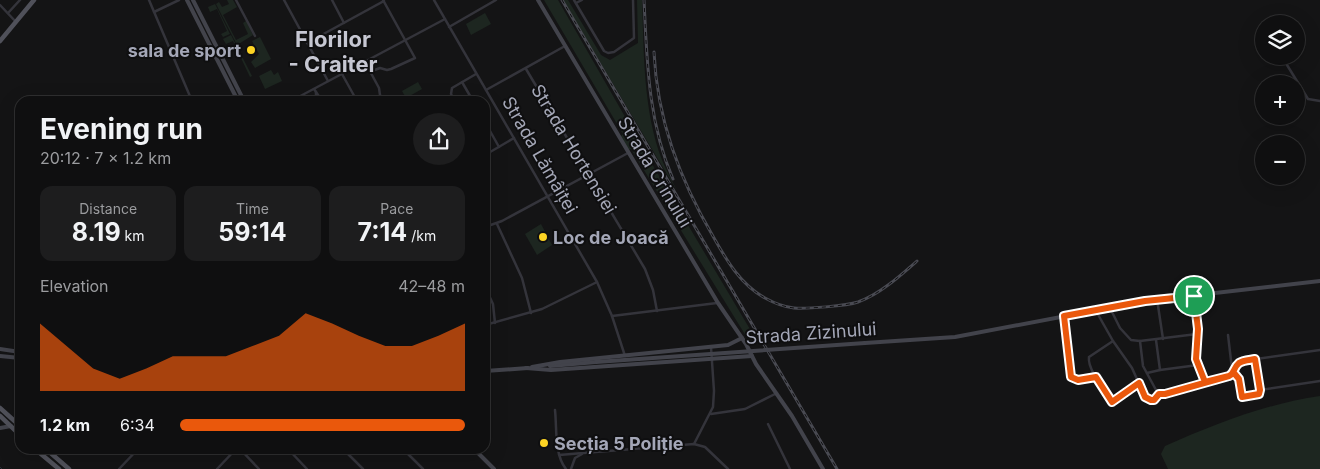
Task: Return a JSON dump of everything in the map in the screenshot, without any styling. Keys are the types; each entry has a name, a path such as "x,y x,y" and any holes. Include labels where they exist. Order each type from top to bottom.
{"main road":[{"path":"0,41 34,0"},
{"path":"187,0 235,96"},
{"path":"194,0 242,96"},
{"name":"Strada Crinului","path":"538,0 718,303 777,393 823,469"},
{"name":"Strada Zizinului","path":"490,371 955,337 1157,299 1320,281"},
{"path":"625,356 710,347 733,343 742,338"},
{"path":"0,349 15,351"},
{"path":"0,356 15,358"},
{"name":"Strada Zizinului","path":"526,368 560,362 625,356"},
{"name":"Strada Zizinului","path":"526,368 552,370 752,356"},
{"path":"0,408 15,422"},
{"path":"0,416 15,430"},
{"path":"0,428 11,426"},
{"path":"41,454 59,469"},
{"path":"52,454 69,469"},
{"path":"479,454 494,469"}],"street":[{"path":"8,14 20,0"},
{"path":"149,0 190,96"},
{"path":"154,12 179,0"},
{"path":"236,0 255,36"},
{"path":"284,0 328,81"},
{"path":"332,0 344,23"},
{"name":"Strada Lămâiței","path":"434,0 490,96"},
{"path":"486,0 489,4"},
{"path":"449,27 496,0"},
{"path":"582,0 575,2 604,51 608,53 614,52 634,38 633,0"},
{"path":"307,43 384,1 415,58 389,70 380,68 372,70 368,68"},
{"path":"0,5 16,22"},
{"path":"302,96 445,20"},
{"path":"486,90 565,46"},
{"path":"364,62 379,88 381,96"},
{"path":"1288,65 1308,99 1320,101"},
{"name":"Strada Hortensiei","path":"526,69 645,269 654,290 657,311"},
{"path":"342,74 354,96"},
{"path":"452,96 451,90 476,74"},
{"path":"462,82 470,96"},
{"path":"315,90 316,96"},
{"path":"315,90 319,96"},
{"name":"Strada Lămâiței","path":"490,97 597,282 612,316 625,356"},
{"path":"490,131 499,147"},
{"path":"490,152 514,138"},
{"path":"490,225 548,197 628,153"},
{"path":"496,223 522,278 531,313"},
{"path":"490,324 542,309 597,282"},
{"path":"1194,296 1198,329 1196,354 1205,382"},
{"path":"490,298 493,304 495,323"},
{"path":"1157,299 1163,339"},
{"path":"612,316 718,303"},
{"path":"1110,307 1120,328 1128,338 1140,341 1197,334"},
{"path":"1095,310 1132,368 1145,397 1148,400 1154,400 1159,394"},
{"path":"1064,316 1071,377 1078,380 1096,377"},
{"path":"1228,335 1232,369 1239,379 1242,397 1259,394 1255,359"},
{"path":"1156,340 1160,370"},
{"path":"1113,341 1089,357 1089,364 1096,377 1112,402 1139,383"},
{"path":"1140,341 1142,363 1159,394"},
{"path":"694,444 711,414 713,401 710,347"},
{"path":"1159,394 1229,376 1234,373 1239,363 1320,350"},
{"path":"1147,373 1198,365"},
{"path":"1260,390 1320,381"},
{"path":"711,414 745,409 777,393"},
{"path":"555,410 559,455 565,468"},
{"path":"768,424 790,469"},
{"path":"559,455 694,444 705,447 728,469"},
{"path":"571,469 575,458 584,453"},
{"path":"119,469 132,454"},
{"path":"217,469 231,454"},
{"path":"245,454 259,469"},
{"path":"293,454 307,469"},
{"path":"348,454 362,469"},
{"path":"409,454 424,469"}],"shaded area":[{"path":"227,0 233,0 237,7 223,15 236,40 248,34 243,23 246,21 253,35 237,45 216,4 219,2 222,7 229,4"},
{"path":"544,0 558,0 663,183 757,341 749,341 631,149 628,150 620,137 623,134"},
{"path":"563,0 568,0 601,55 610,60 638,43 637,0 642,0 644,60 651,121 662,160 677,191"},
{"path":"215,4 230,34 223,37 221,34 227,31 217,9 210,12 208,7"},
{"path":"485,13 491,24 471,35 466,24"},
{"path":"231,35 252,76 250,77 233,41 226,44 223,39"},
{"path":"260,37 271,59 255,68 251,62 259,54 252,41"},
{"path":"271,70 274,75 278,72 282,81 265,89 259,76"},
{"path":"418,82 422,89 410,96 405,96 402,91"},
{"path":"541,224 552,245 537,255 525,234"},
{"path":"1320,396 1320,469 1168,469 1161,454 1165,446 1222,423 1280,404"}],"railway":[{"path":"562,0 837,469"},
{"path":"644,0 650,91 658,136 673,179"},
{"path":"654,52 656,77 665,125 681,172 702,216 724,255 735,272 756,293 775,303 794,308 826,307 858,302 882,289 917,261"}],"place":[{"name":"sala de sport","path":"251,50"},
{"name":"Loc de Joacă","path":"543,237"},
{"name":"Secția 5 Poliție","path":"544,443"}],"district":[{"name":"Florilor - Craiter","path":"333,52"}],"route":[{"path":"1194,296 1145,301 1064,316 1072,379 1096,377 1112,402 1139,383 1146,399 1154,400 1159,394 1165,394 1229,376 1234,373 1239,379 1242,397 1259,394 1255,359 1239,363 1237,365 1234,373 1232,375 1229,376 1205,382 1196,359 1198,329 1194,296"}]}
